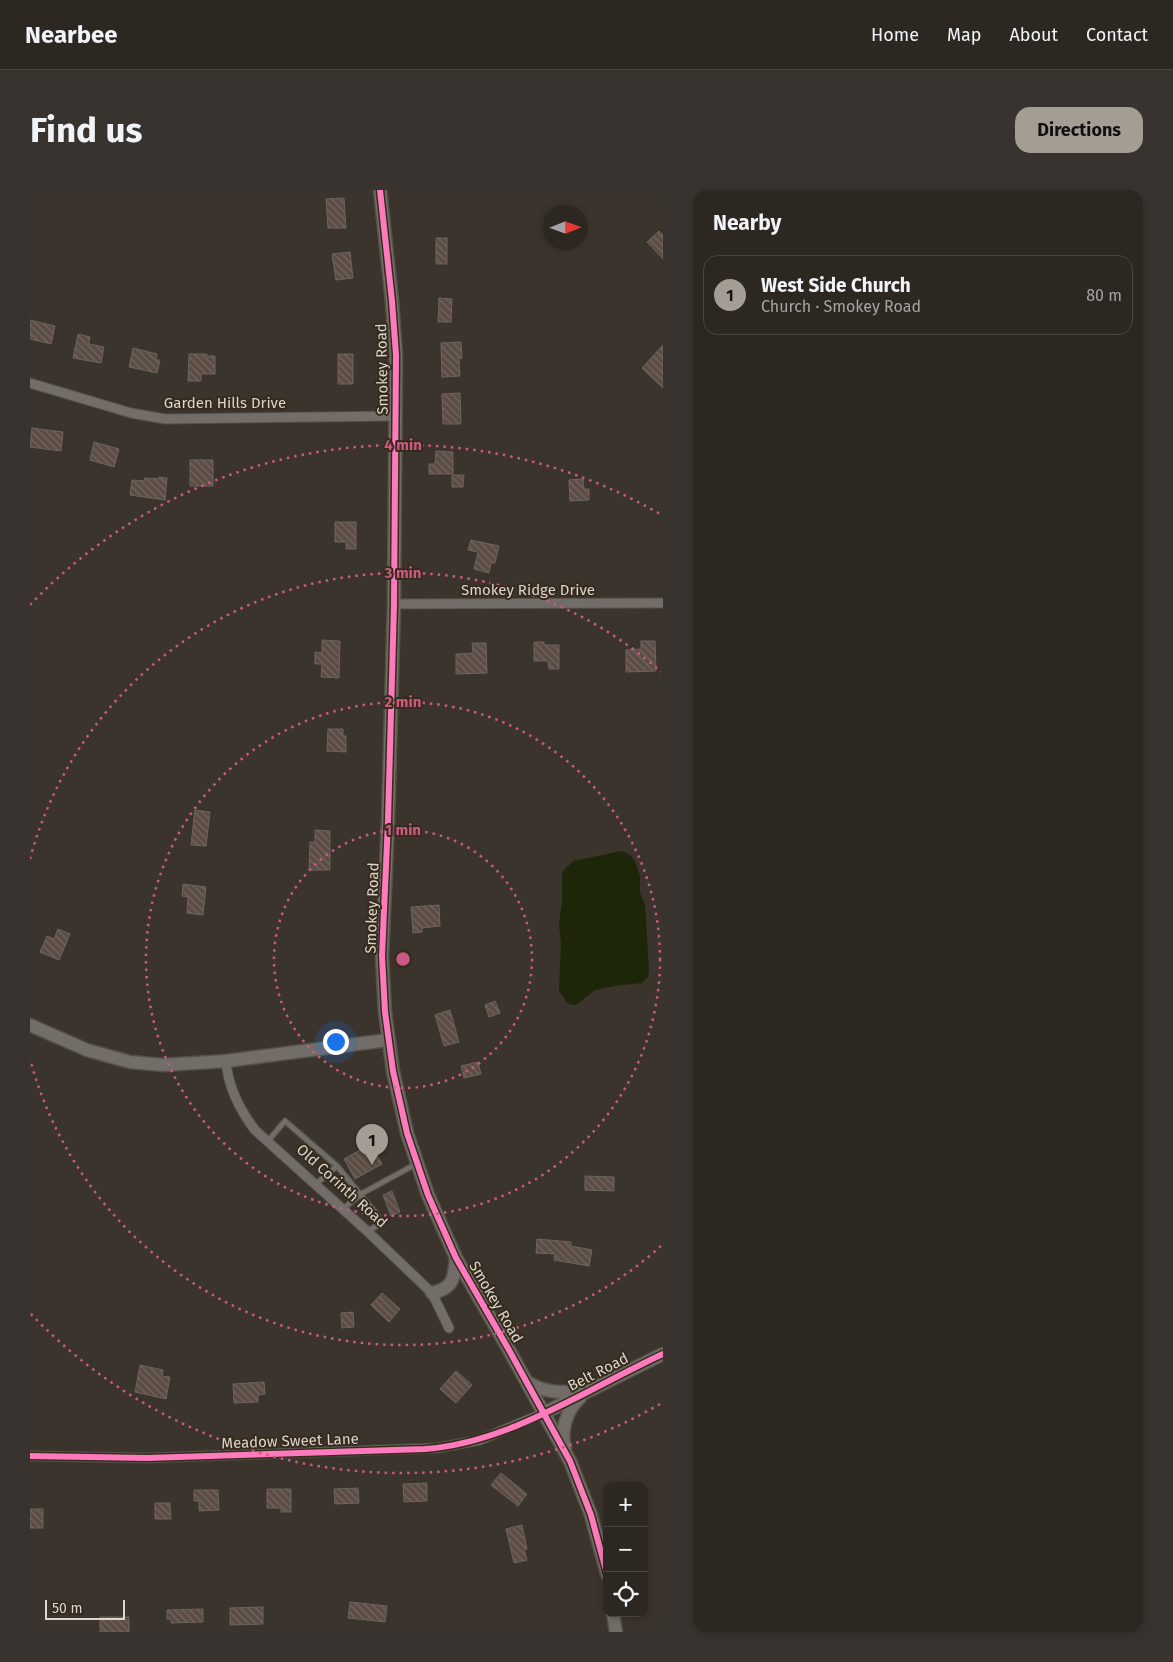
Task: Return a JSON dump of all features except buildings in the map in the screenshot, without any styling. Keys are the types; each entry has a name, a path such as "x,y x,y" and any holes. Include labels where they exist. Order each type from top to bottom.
{"street":[{"name":"Smokey Road","path":"380,190 396,355 394,604 382,956 388,1040 399,1102 428,1195 456,1258 544,1412 568,1458"},
{"name":"Garden Hills Drive","path":"30,383 132,413 165,419 395,416"},
{"name":"Smokey Ridge Drive","path":"394,604 663,603"},
{"path":"30,1026 87,1050 130,1062 163,1065 226,1061 388,1040"},
{"name":"Old Corinth Road","path":"226,1061 227,1074 232,1090 244,1116 254,1130 316,1184 432,1293 449,1328"},
{"path":"432,1293 443,1291 450,1286 455,1277 456,1258"},
{"name":"Belt Road","path":"544,1412 663,1354"},
{"path":"527,1382 552,1392 589,1390"},
{"path":"589,1390 573,1404 567,1416 564,1443 568,1458 591,1515 606,1572"},
{"name":"Meadow Sweet Lane","path":"30,1456 147,1458 437,1448 465,1444 487,1437 544,1412"},
{"path":"614,1617 616,1632"}],"lane":[{"path":"268,1141 285,1121 338,1166 378,1216 379,1225 367,1231"},
{"path":"343,1209 361,1194 417,1163"},
{"path":"316,1184 338,1166"}],"shaded area":[{"path":"622,851 630,855 635,861 640,876 640,892 645,905 648,977 642,983 595,990 576,1005 568,1004 559,991 561,944 559,924 562,902 562,872 573,861"}],"cycle path":[{"path":"380,190 396,355 394,604 382,956 385,1012 393,1071 407,1133 428,1195 456,1258 570,1461 591,1515 606,1572"},
{"path":"30,1456 147,1458 425,1449 456,1445 487,1437 517,1426 663,1354"}],"place":[{"name":"West Side Church","path":"372,1165"}]}
